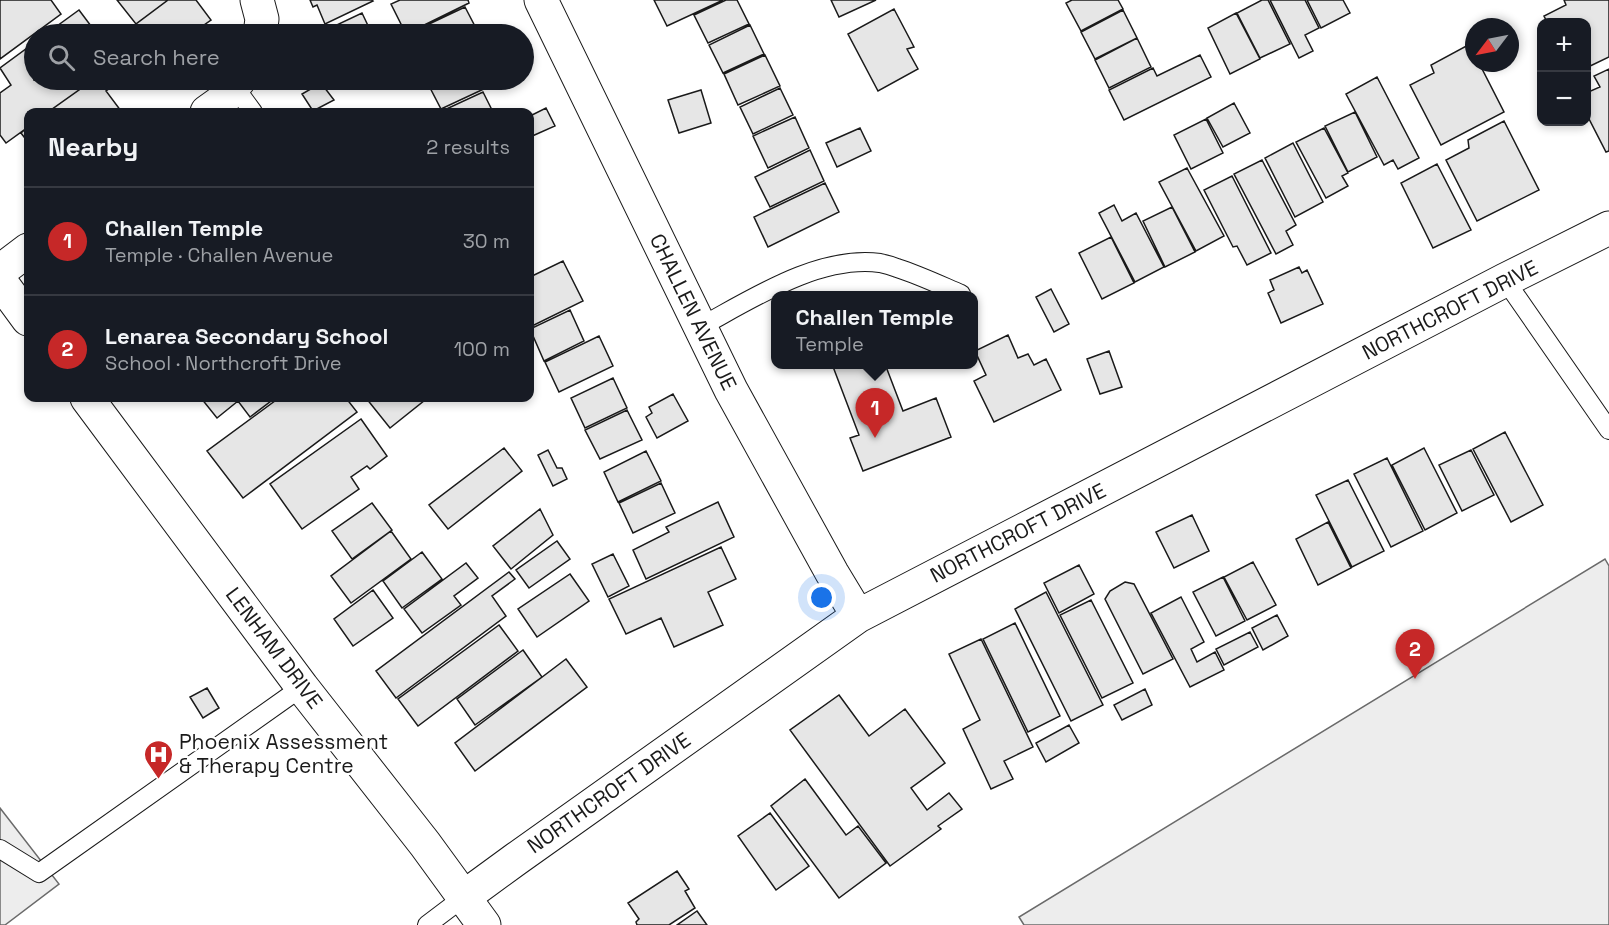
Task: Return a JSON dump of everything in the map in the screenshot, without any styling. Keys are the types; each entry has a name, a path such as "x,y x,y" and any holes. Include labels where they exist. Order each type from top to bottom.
{"street":[{"path":"257,0 261,24"},
{"name":"CHALLEN AVENUE","path":"541,0 731,390 858,616"},
{"path":"213,108 230,90"},
{"name":"NORTHCROFT DRIVE","path":"464,897 858,616 1609,228"},
{"path":"0,271 24,253"},
{"path":"0,281 24,314"},
{"name":"LENHAM DRIVE","path":"90,402 302,687 425,844 484,925"}],"lane":[{"path":"240,90 251,108"},
{"path":"700,327 781,284 814,271 848,263 880,263 912,273 954,291"},
{"path":"1505,280 1609,430"},
{"path":"0,849 39,873 302,687"},
{"path":"427,925 464,897"}],"shaded area":[{"path":"1605,559 1609,566 1609,925 1024,925 1019,917"},
{"path":"0,808 59,884 5,925 0,925"}],"building":[{"path":"0,0 51,0 61,14 47,24 24,24 24,41 0,59"},
{"path":"117,0 168,0 136,24"},
{"path":"168,0 196,0 211,20 205,24 136,24"},
{"path":"310,0 373,1 325,24 317,5 313,7"},
{"path":"400,0 468,0 469,3 426,24 401,24 391,4"},
{"path":"654,0 723,0 667,26"},
{"path":"726,0 737,0 749,24 708,43 694,15"},
{"path":"831,0 876,0 839,17"},
{"path":"1072,0 1118,0 1123,9 1081,31 1066,3"},
{"path":"1262,0 1268,0 1290,44 1260,58 1237,13"},
{"path":"1270,0 1305,0 1319,28 1305,35 1313,51 1299,58"},
{"path":"1307,0 1343,0 1350,13 1321,28"},
{"path":"1564,0 1609,0 1609,57 1591,66 1591,18 1545,18 1544,16 1566,5"},
{"path":"465,7 474,24 429,24"},
{"path":"894,9 914,47 907,49 918,69 878,91 848,34"},
{"path":"79,10 90,24 60,24"},
{"path":"1123,10 1137,38 1095,59 1081,32"},
{"path":"362,13 367,24 339,24"},
{"path":"1236,13 1260,59 1230,74 1208,28"},
{"path":"750,25 764,54 723,73 709,45"},
{"path":"1137,38 1151,67 1109,88 1095,60"},
{"path":"1465,47 1465,72 1484,72 1504,112 1441,145 1410,85 1434,73 1431,65"},
{"path":"24,50 24,90 79,90 54,108 24,108 24,130 6,143 0,135 0,93 11,85 0,68"},
{"path":"765,55 780,86 738,105 724,74"},
{"path":"1200,55 1211,77 1124,120 1109,90 1153,68 1157,76"},
{"path":"1609,69 1609,151 1606,152 1591,123 1591,91 1600,87 1594,76"},
{"path":"1377,77 1419,158 1398,169 1393,160 1384,165 1346,94"},
{"path":"780,88 793,115 753,134 740,107"},
{"path":"79,90 107,90 119,108 54,108"},
{"path":"309,90 326,90 334,100 319,108 311,108 302,94"},
{"path":"431,90 482,90 443,108 440,108"},
{"path":"701,90 711,123 679,133 668,100"},
{"path":"483,92 491,108 448,108"},
{"path":"1234,103 1250,133 1223,147 1207,118"},
{"path":"546,108 555,126 534,135 534,114"},
{"path":"1355,112 1377,157 1348,172 1325,126"},
{"path":"795,117 809,148 768,168 753,136"},
{"path":"1206,119 1223,153 1191,169 1174,135"},
{"path":"1504,121 1539,190 1477,221 1446,160 1469,148 1468,140"},
{"path":"860,128 871,151 837,167 826,143"},
{"path":"1324,128 1348,173 1342,176 1348,186 1326,198 1296,142"},
{"path":"1293,143 1323,202 1295,217 1265,158"},
{"path":"810,150 824,181 770,207 755,177"},
{"path":"1262,160 1296,225 1286,231 1293,245 1276,254 1234,174"},
{"path":"1437,164 1471,230 1433,248 1401,183"},
{"path":"1187,168 1224,236 1196,251 1159,182"},
{"path":"1232,176 1271,253 1247,265 1237,246 1233,247 1204,190"},
{"path":"825,183 839,212 768,247 754,217"},
{"path":"1114,205 1122,221 1136,213 1164,267 1135,282 1099,213"},
{"path":"1172,207 1195,252 1165,267 1143,221"},
{"path":"1111,237 1134,283 1102,299 1079,253"},
{"path":"563,261 583,301 534,325 534,275"},
{"path":"1299,267 1302,273 1307,270 1323,304 1281,323 1268,293 1274,290 1270,280"},
{"path":"1051,289 1069,324 1054,332 1036,297"},
{"path":"570,310 584,341 544,361 534,338 534,327"},
{"path":"1008,335 1018,358 1028,354 1034,365 1046,359 1061,390 994,422 974,381 986,375 978,358 978,350"},
{"path":"599,336 613,366 559,392 545,362"},
{"path":"1109,351 1122,387 1100,394 1087,359"},
{"path":"834,369 887,369 903,411 936,398 951,437 863,471 850,438 859,435"},
{"path":"613,378 627,408 585,428 571,398"},
{"path":"673,394 688,421 657,438 646,417 652,413 649,407"},
{"path":"204,402 237,402 217,418"},
{"path":"239,402 270,402 250,417"},
{"path":"274,402 349,402 357,412 243,498 207,451"},
{"path":"369,402 422,402 390,428"},
{"path":"627,410 642,440 600,459 585,430"},
{"path":"361,419 387,456 370,469 367,466 351,477 359,489 302,529 270,484"},
{"path":"1505,432 1543,505 1511,522 1473,449"},
{"path":"504,448 522,471 448,529 429,505"},
{"path":"1424,448 1457,513 1425,530 1392,465"},
{"path":"548,450 557,468 562,468 567,479 553,486 538,455"},
{"path":"1471,450 1494,495 1462,511 1439,465"},
{"path":"646,451 661,481 618,502 604,472"},
{"path":"1387,458 1423,531 1391,547 1354,474"},
{"path":"1348,480 1384,551 1352,567 1316,495"},
{"path":"661,483 675,513 633,533 619,503"},
{"path":"718,502 734,537 646,579 633,550 669,532 666,527"},
{"path":"372,503 392,530 352,559 332,531"},
{"path":"540,509 553,535 511,569 493,546"},
{"path":"1192,515 1209,551 1174,568 1156,532"},
{"path":"1328,522 1351,568 1318,585 1296,539"},
{"path":"391,531 411,559 351,603 331,576"},
{"path":"557,541 570,559 529,588 516,570"},
{"path":"721,547 736,579 708,592 723,625 674,647 661,618 626,634 609,599"},
{"path":"422,552 442,579 402,608 383,581"},
{"path":"613,554 629,586 608,597 592,564"},
{"path":"1253,562 1276,605 1247,620 1224,577"},
{"path":"466,563 478,578 454,596 461,605 422,633 404,609"},
{"path":"1079,565 1094,594 1059,613 1044,583"},
{"path":"509,572 515,579 492,596 506,616 396,698 376,671"},
{"path":"570,574 589,601 537,637 518,609"},
{"path":"1223,577 1245,621 1216,636 1193,592"},
{"path":"1125,582 1134,584 1173,659 1143,674 1105,599 1110,591"},
{"path":"373,590 393,618 353,646 334,619"},
{"path":"1046,592 1103,705 1071,721 1015,609"},
{"path":"1181,597 1204,642 1191,649 1197,662 1215,652 1224,670 1190,687 1151,613"},
{"path":"1091,600 1133,683 1102,698 1060,615"},
{"path":"1277,615 1288,636 1263,650 1252,628"},
{"path":"1015,623 1060,716 1028,732 983,639"},
{"path":"499,625 518,651 418,726 398,699"},
{"path":"1250,632 1258,647 1224,665 1216,649"},
{"path":"981,639 1033,747 1004,761 1013,779 991,789 963,729 980,720 949,654"},
{"path":"523,650 542,677 475,725 457,699"},
{"path":"566,659 587,687 475,771 455,743"},
{"path":"207,688 219,708 203,718 190,697"},
{"path":"1145,689 1152,705 1122,720 1114,705"},
{"path":"839,695 869,736 905,709 945,763 911,788 927,810 949,793 962,809 938,826 941,829 890,866 790,730"},
{"path":"1069,725 1079,743 1046,762 1036,743"},
{"path":"805,779 846,835 858,826 886,863 839,898 771,806"},
{"path":"770,813 809,866 776,890 738,836"},
{"path":"677,871 689,889 685,891 695,908 669,925 637,925 636,922 639,919 628,903"},
{"path":"697,911 707,925 677,925"}],"place":[{"name":"Challen Temple","path":"875,438"},
{"name":"Lenarea Secondary School","path":"1415,679"},
{"name":"Phoenix Assessment & Therapy Centre","path":"158,780"}]}
